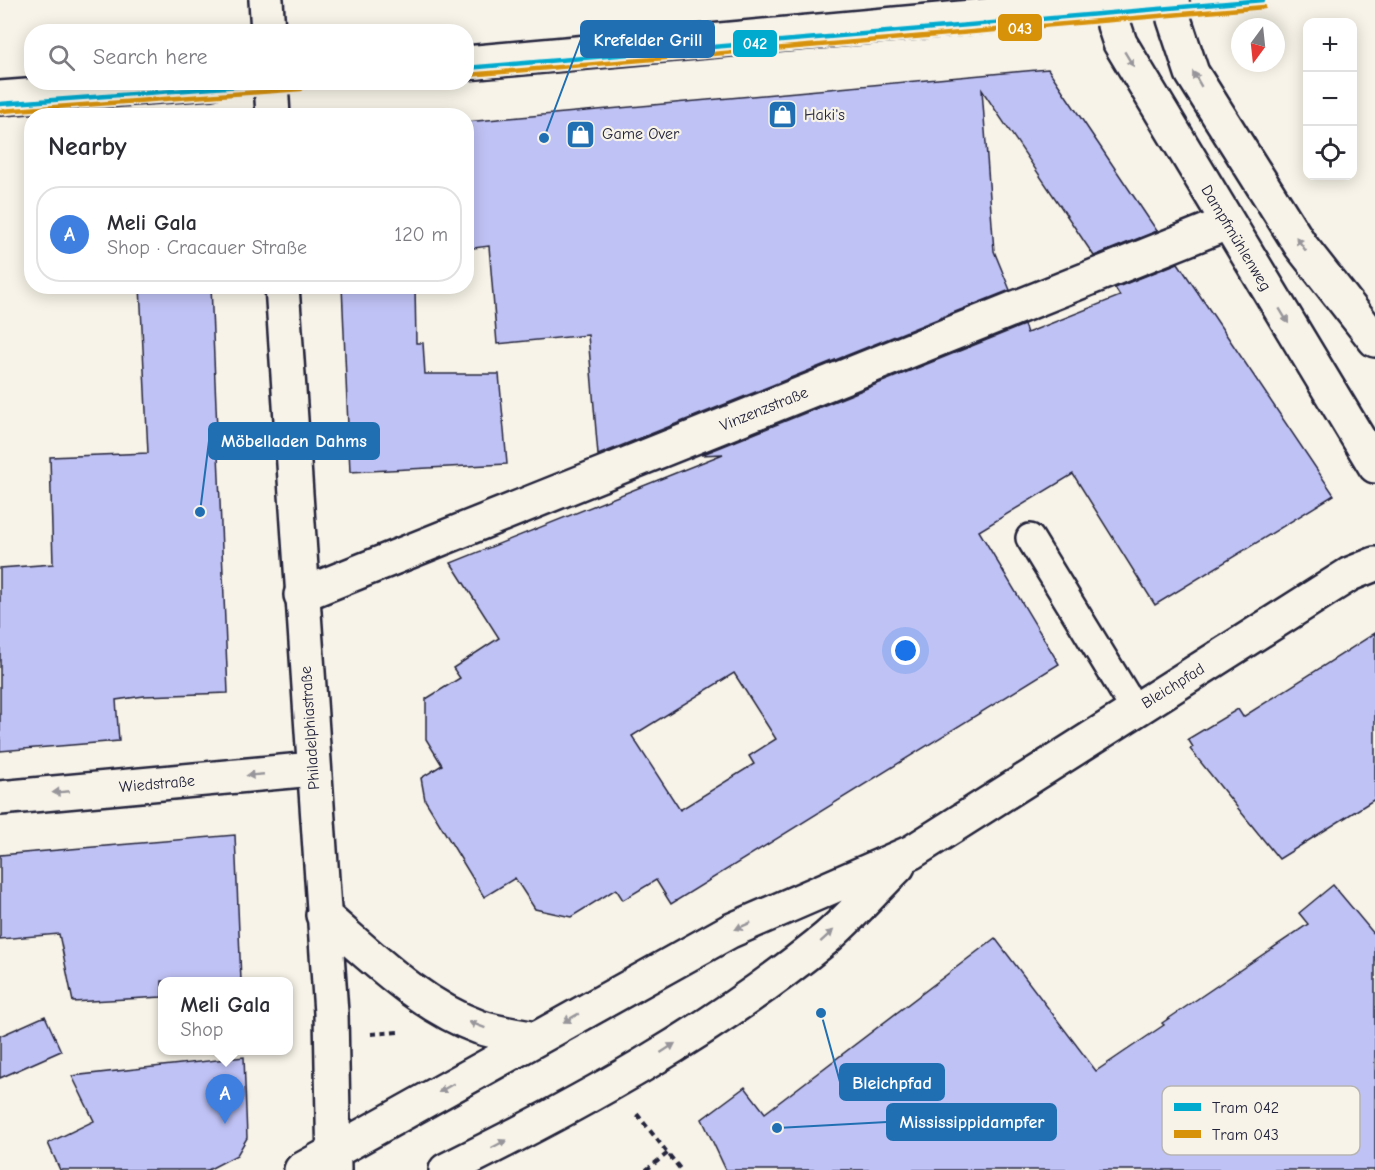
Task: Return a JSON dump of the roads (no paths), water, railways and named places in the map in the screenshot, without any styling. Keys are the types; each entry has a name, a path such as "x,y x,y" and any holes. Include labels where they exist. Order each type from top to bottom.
{"street":[{"path":"266,0 268,24"},
{"path":"474,62 1019,6 1113,4 1159,0"},
{"path":"1172,0 1174,19 1192,73 1301,246 1375,340"},
{"name":"Dampfmühlenweg","path":"1113,4 1120,43 1375,466"},
{"path":"0,98 106,90"},
{"path":"271,90 273,108"},
{"name":"Vinzenzstraße","path":"301,595 1227,223"},
{"name":"Philadelphiastraße","path":"282,294 331,1013 334,1161"},
{"name":"Bleichpfad","path":"301,1170 334,1161 534,1039 730,931 912,852 1350,574 1375,564"},
{"name":"Wiedstraße","path":"0,798 313,769"},
{"name":"Bleichpfad","path":"446,1170 614,1083 749,996 825,939 912,852"},
{"path":"323,915 394,976 436,1007 481,1028 534,1039"}],"lane":[{"path":"1030,538 1135,710"}],"tram line":[{"name":"042","path":"474,67 1263,0"},
{"name":"043","path":"474,74 1264,7"},
{"name":"042","path":"0,104 186,90"},
{"name":"043","path":"42,108 287,90"},
{"name":"043","path":"1,111 24,109"}],"place":[{"name":"Haki's","path":"783,115"},
{"name":"Game Over","path":"581,134"},
{"name":"Krefelder Grill","path":"544,138"},
{"name":"Möbelladen Dahms","path":"200,512"},
{"name":"Bleichpfad","path":"821,1013"},
{"name":"Meli Gala","path":"225,1124"},
{"name":"Mississippidampfer","path":"777,1128"}]}
